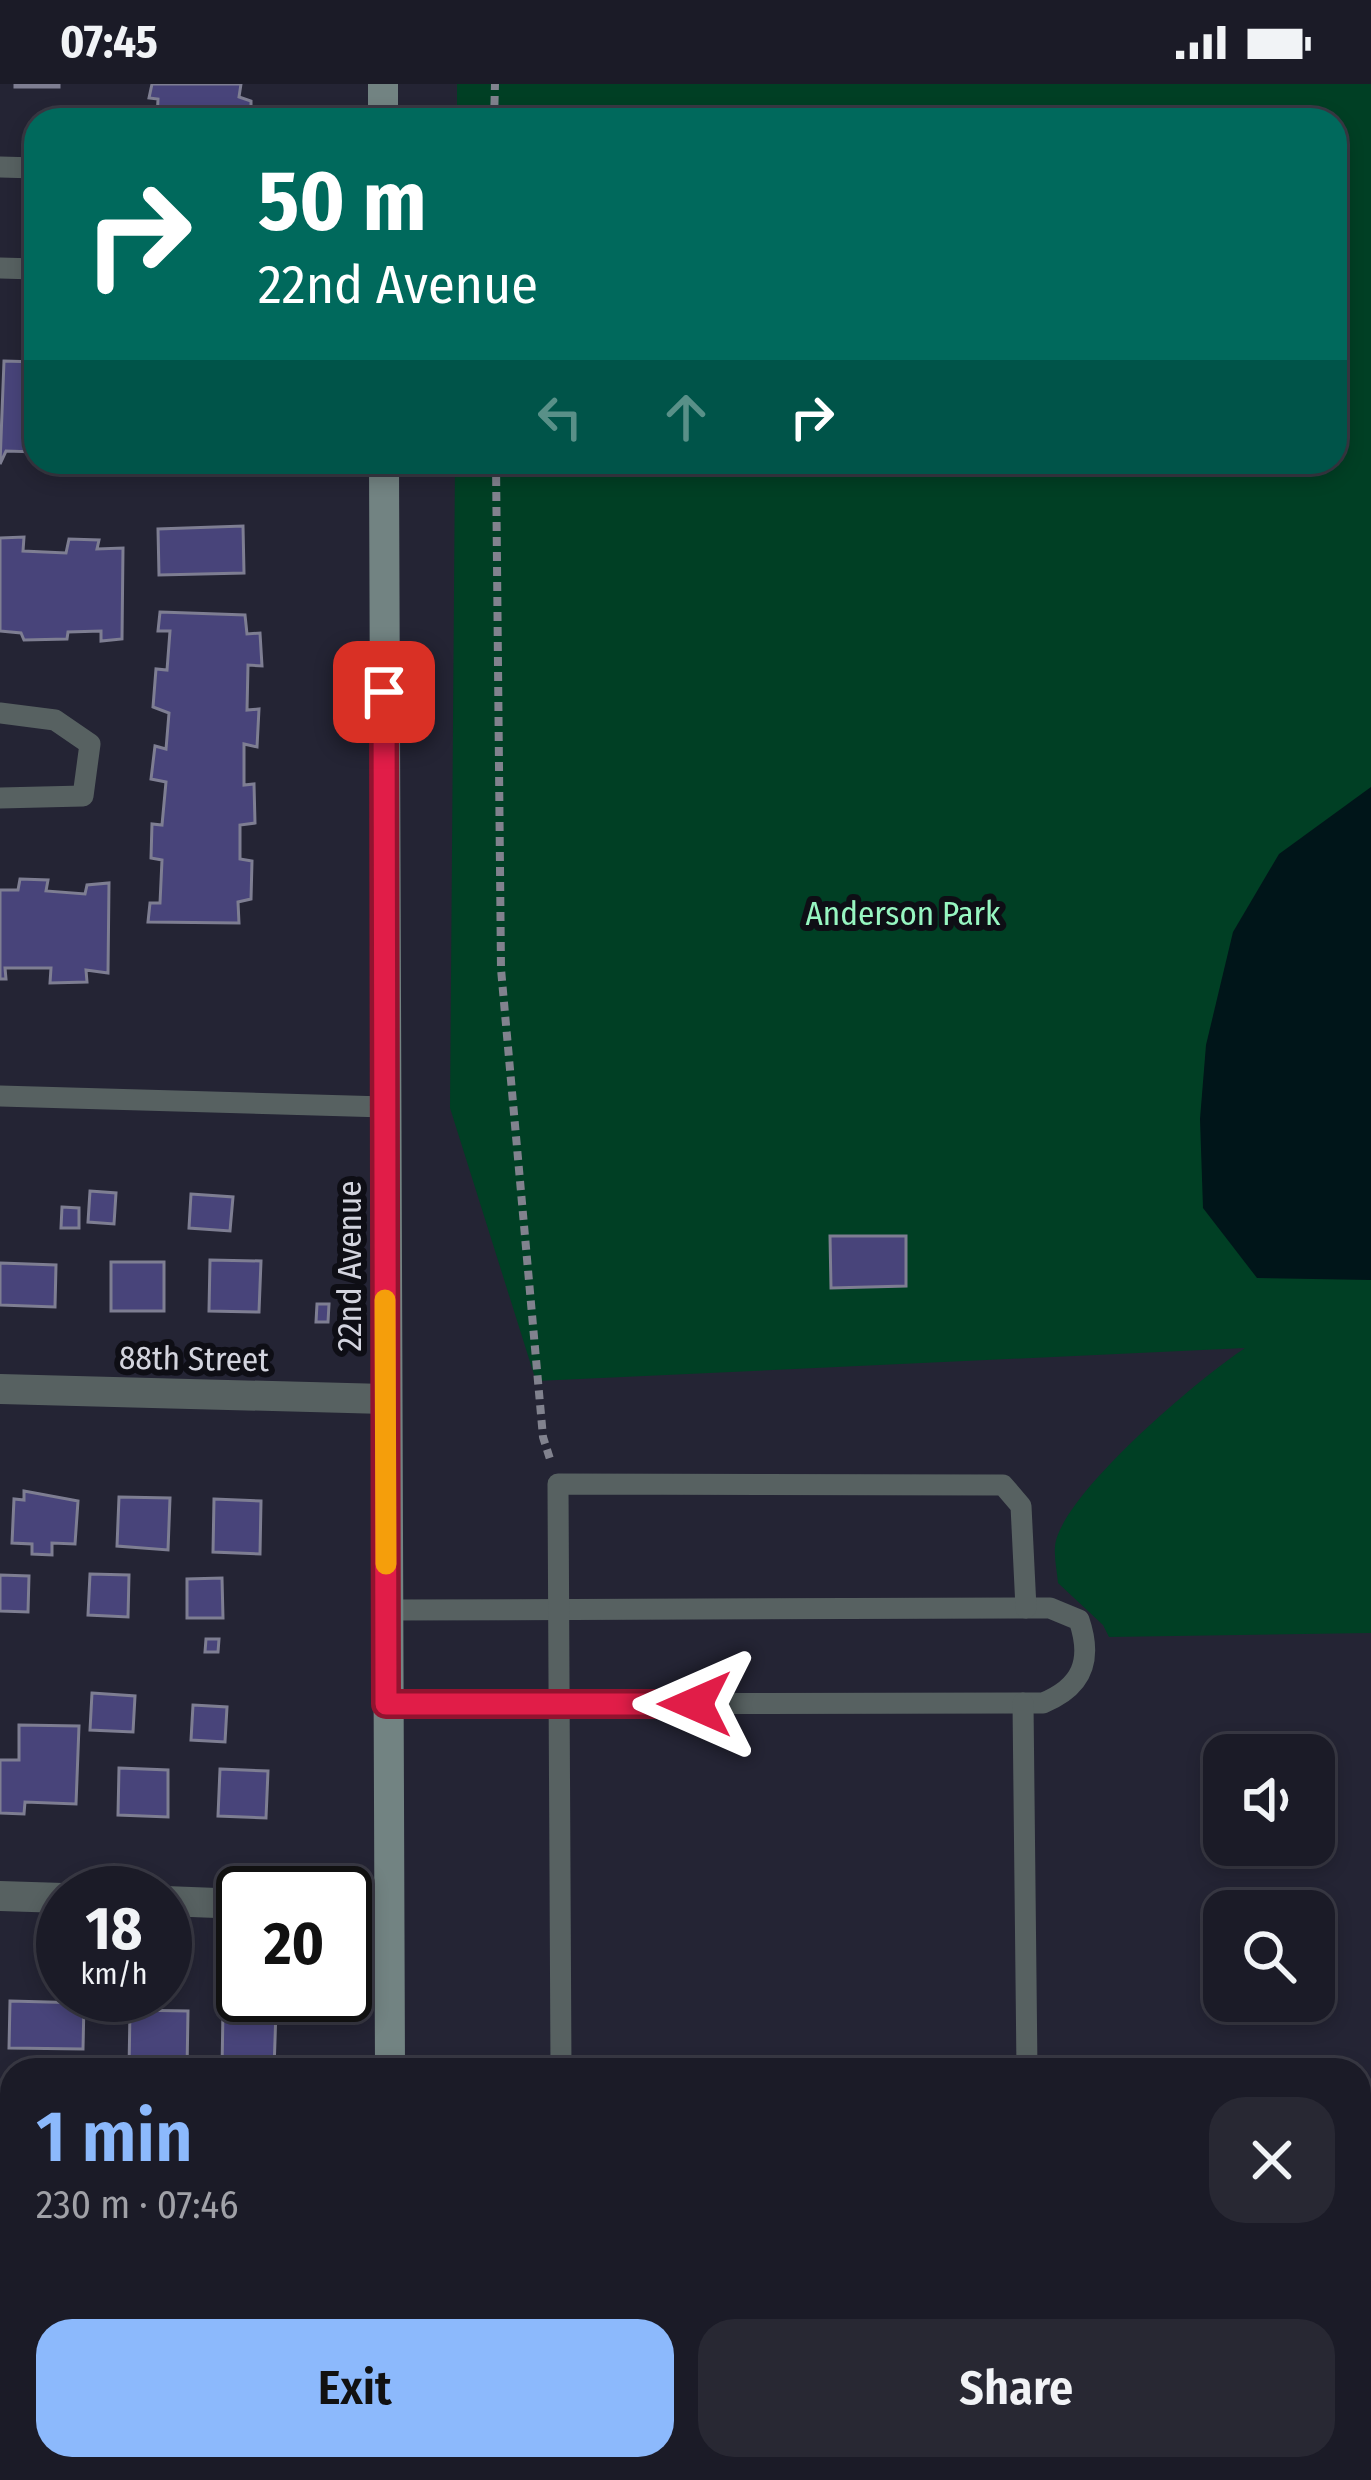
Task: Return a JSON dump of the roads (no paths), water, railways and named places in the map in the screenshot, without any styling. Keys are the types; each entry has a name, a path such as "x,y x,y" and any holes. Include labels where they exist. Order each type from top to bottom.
{"street":[{"name":"22nd Avenue","path":"383,474 390,2058"},
{"name":"88th Street","path":"0,1389 385,1399"},
{"path":"0,1896 36,1897"},
{"path":"372,1908 387,1908"}],"lane":[{"path":"0,713 55,719 90,744 83,796 0,798"},
{"path":"0,1096 385,1107"},
{"path":"561,2058 555,1704 558,1484 1003,1485 1021,1506 1026,1608"},
{"path":"386,1610 1050,1608 1079,1620 1088,1645 1084,1668 1070,1692 1043,1703 386,1704"},
{"path":"1023,1703 1028,2058"}],"park label":[{"name":"Anderson Park","path":"903,913"}]}
